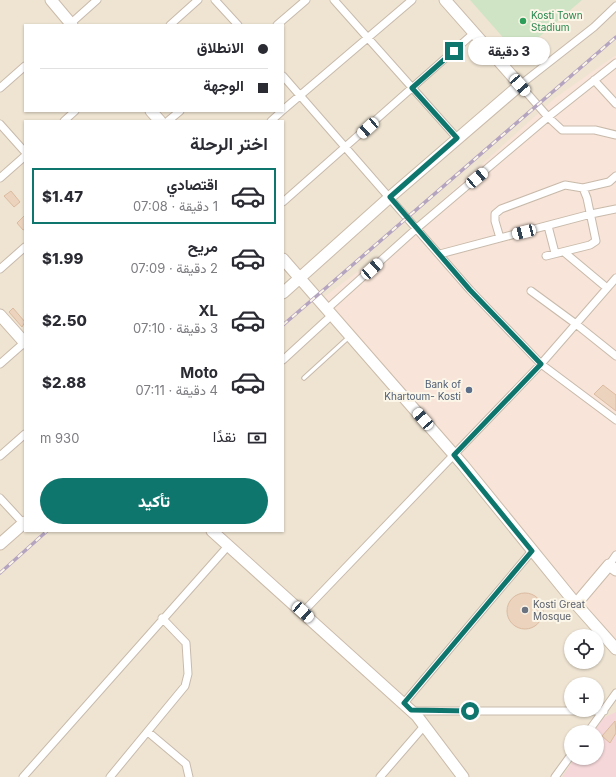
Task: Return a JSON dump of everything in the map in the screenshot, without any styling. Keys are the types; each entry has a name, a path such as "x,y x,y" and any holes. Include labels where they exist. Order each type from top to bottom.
{"main road":[{"path":"51,0 71,24"},
{"path":"284,292 457,138 520,85 476,32 445,0"},
{"path":"152,112 159,120"},
{"path":"284,260 454,455 576,604 616,650"},
{"path":"0,315 24,342"},
{"path":"0,544 24,522"},
{"path":"213,532 407,707 425,725 463,777"},
{"path":"576,604 612,567"}],"street":[{"path":"71,24 97,0"},
{"path":"171,24 198,0"},
{"path":"215,0 237,24"},
{"path":"278,24 306,0"},
{"path":"334,0 457,138"},
{"path":"284,110 367,37 412,0"},
{"path":"616,6 594,27 520,85 548,117 562,130 596,130 616,136"},
{"path":"284,201 476,32"},
{"path":"284,359 330,312 418,228 548,117 616,63"},
{"path":"0,88 24,67"},
{"path":"284,77 345,148 418,228 470,290 541,364 616,420"},
{"path":"594,80 616,104"},
{"path":"65,120 74,112"},
{"path":"169,120 179,112"},
{"path":"272,120 282,112"},
{"path":"0,124 24,151"},
{"path":"0,178 24,157"},
{"path":"500,238 495,221 495,214 501,209 564,185 583,188 609,182 616,176"},
{"path":"546,256 590,245 596,241 591,214 583,188"},
{"path":"440,254 591,214 616,209"},
{"path":"548,226 555,253"},
{"path":"0,269 24,248"},
{"path":"564,252 607,288"},
{"path":"303,612 541,364 616,278"},
{"path":"530,292 576,324 616,356"},
{"path":"0,364 24,344"},
{"path":"0,456 24,435"},
{"path":"0,498 24,522"},
{"path":"23,777 162,618 228,546"},
{"path":"407,707 532,551"},
{"path":"612,567 616,555"},
{"path":"110,777 183,690 188,674 186,643 162,618"},
{"path":"604,711 616,693"},
{"path":"407,707 564,710"},
{"path":"593,725 599,717"},
{"path":"380,777 425,725"},
{"path":"148,732 186,764 190,777"},
{"path":"555,777 564,765"}],"lane":[{"path":"304,378 350,336"}],"shaded area":[{"path":"0,0 616,0 616,777 0,777"},
{"path":"616,55 616,644 451,443 324,297 392,246 555,98"},
{"path":"616,712 616,777 562,777 570,765 604,765 604,725 598,725 603,718"}],"green space":[{"name":"Kosti Town Stadium","path":"470,0 582,0 525,49 507,42"}],"building":[{"path":"11,191 20,202 14,207 4,196"},
{"path":"24,216 24,230 17,223"},
{"path":"13,308 24,321 22,327 9,312"},
{"path":"603,385 616,395 616,411 594,394"},
{"name":"Kosti Great Mosque","path":"529,593 538,598 542,604 542,618 538,624 529,629 521,629 512,624 508,618 507,607 512,598 518,594"},
{"path":"615,721 616,733 610,743 604,738 604,734"}],"railway":[{"path":"284,324 616,37"},
{"path":"0,573 46,532"}],"place":[{"name":"Kosti Town Stadium","path":"523,21"},
{"name":"Bank of Khartoum- Kosti","path":"469,390"},
{"name":"Kosti Great Mosque","path":"525,610"}],"route":[{"path":"454,51 412,88 457,138 390,197 470,290 541,364 454,455 532,551 404,703 411,710 470,711"}]}
